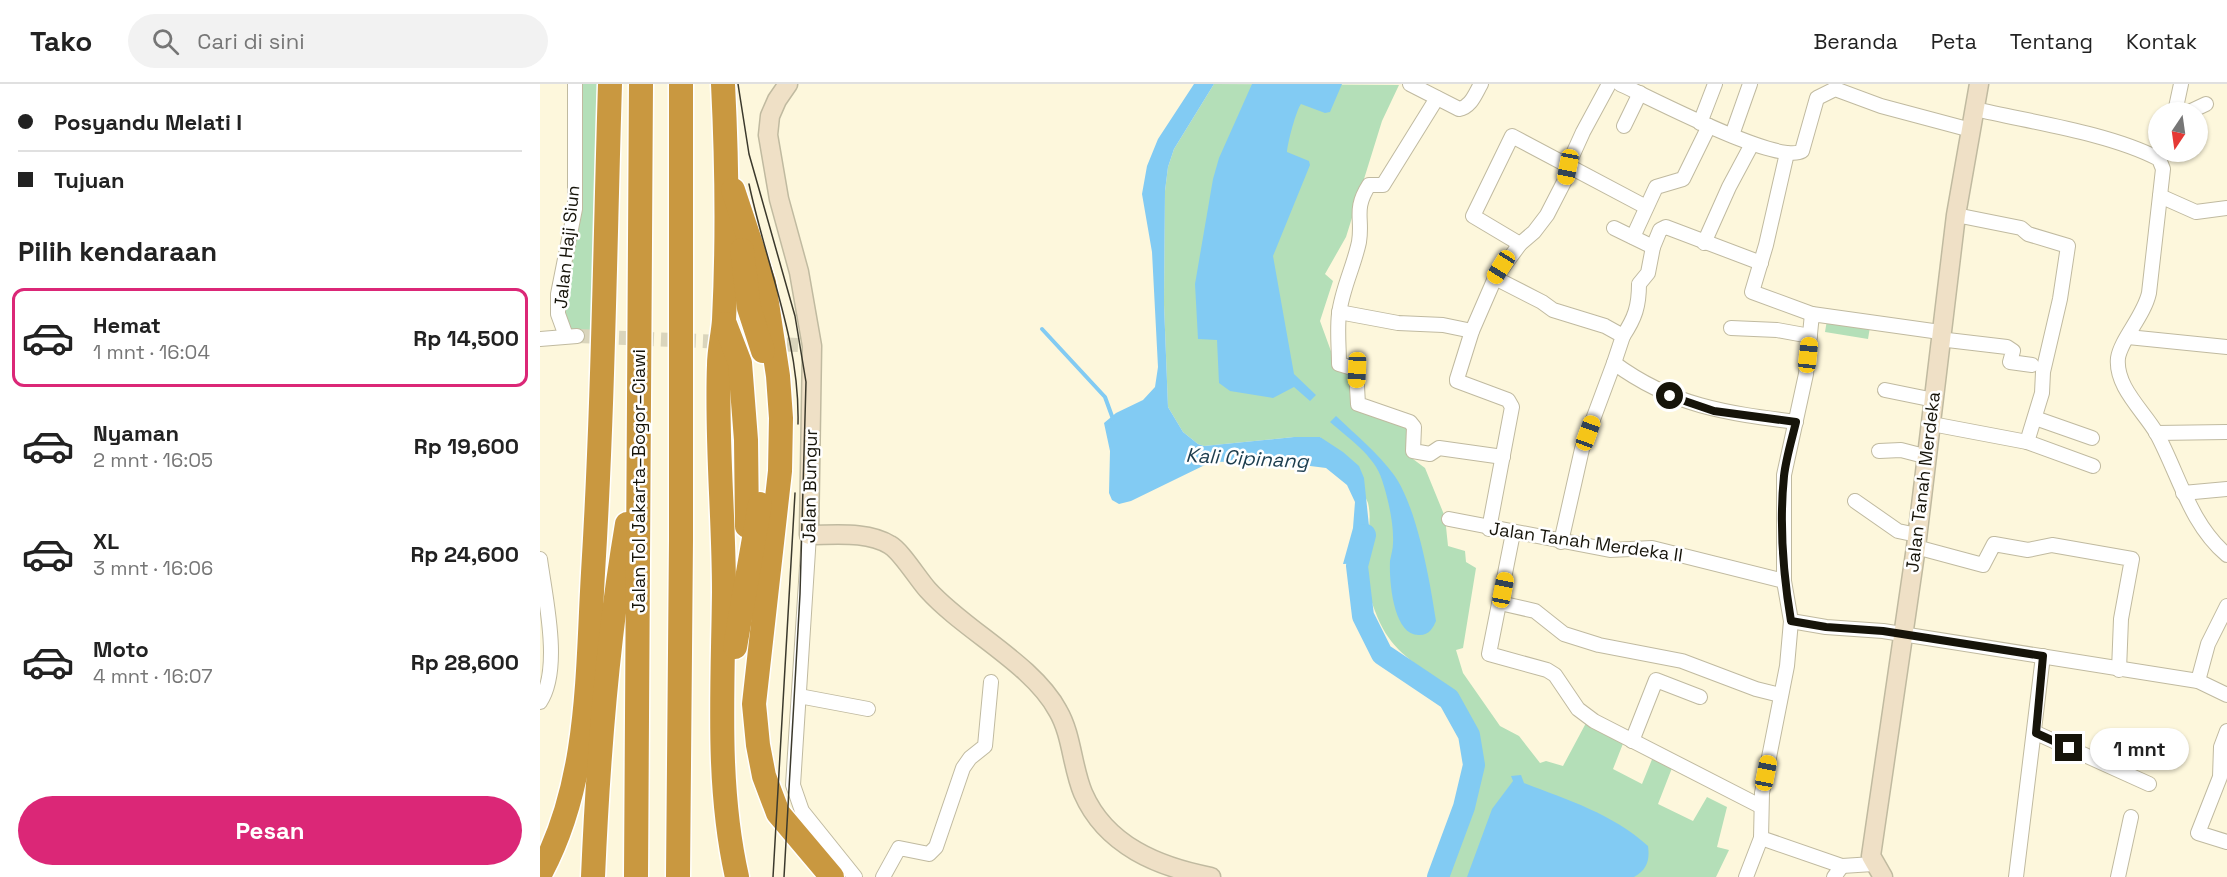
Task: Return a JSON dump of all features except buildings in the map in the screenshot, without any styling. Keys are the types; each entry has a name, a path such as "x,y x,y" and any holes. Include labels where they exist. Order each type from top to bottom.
{"highway":[{"path":"540,874 566,808 587,712 599,480 610,84"},
{"name":"Jalan Tol Jakarta–Bogor–Ciawi","path":"636,877 641,84"},
{"path":"678,877 681,84"},
{"path":"723,84 727,172 724,322 719,363 719,477 724,535 723,705 725,810 737,877"},
{"path":"727,172 764,283 778,376 781,418 780,471 754,704 758,745 764,776 778,813 832,877"},
{"path":"723,705 748,580 767,465 769,417 766,362 748,308 742,248 727,201"},
{"path":"724,322 740,363 746,440 748,580"},
{"path":"593,877 597,776 616,586 639,455"}],"street":[{"name":"Jalan Haji Siun","path":"540,339 571,336 558,314 558,294 575,209 575,84"},
{"name":"Jalan Bungur","path":"788,84 770,116 768,135 779,199 799,272 805,346 809,535 793,785 802,812 855,877"},
{"path":"1410,84 1459,109 1465,108 1481,84"},
{"path":"1489,529 1511,403 1457,380 1472,331 1495,278 1520,244 1534,232 1547,215 1609,84"},
{"path":"1620,84 1644,91 1705,124 1752,144 1787,153 1802,151 1817,98 1833,87 1881,106 1971,130"},
{"path":"1633,237 1658,184 1680,181 1686,174 1705,124 1715,84"},
{"path":"1732,135 1750,84"},
{"name":"Jalan Tanah Merdeka","path":"1878,870 1871,856 1917,541 1956,215 1979,84"},
{"path":"2177,102 2181,84"},
{"path":"1624,126 1644,91"},
{"path":"1437,98 1383,185 1371,184 1367,187 1358,211 1359,244 1339,312 1339,364 1356,369 1358,404 1410,422 1414,427 1413,451 1430,454 1439,448 1503,457"},
{"path":"1975,109 2102,138 2148,152"},
{"path":"1520,244 1473,216 1511,137 1646,207"},
{"path":"1704,243 1729,187 1752,144"},
{"path":"1787,153 1752,292 1812,314 2007,347 2013,351 2010,362 2032,365"},
{"path":"2162,162 2149,293 2145,309 2118,357 2119,371 2126,389 2156,433 2183,493 2211,542 2227,555"},
{"path":"2160,196 2196,212 2227,208"},
{"path":"1956,215 2021,228 2028,234 2066,243 2068,246 2060,299 2043,372 2042,393 2027,442"},
{"path":"1561,542 1582,449 1623,336 1636,316 1640,299 1639,284 1650,270 1653,247 1662,227 1761,263"},
{"path":"1614,228 1653,247"},
{"path":"1495,278 1553,310 1605,326 1623,336"},
{"path":"1339,312 1398,323 1443,325 1472,331"},
{"path":"1746,877 1761,838 1760,806 1787,666 1791,621 1784,581 1784,475 1796,422 1812,314"},
{"path":"1731,328 1777,330 1810,336"},
{"path":"2128,337 2227,348"},
{"path":"1614,363 1639,382 1691,404 1714,411 1796,422"},
{"path":"1885,390 1934,400"},
{"path":"2035,418 2092,438"},
{"path":"1932,424 2027,442 2093,466"},
{"path":"2156,433 2227,432"},
{"path":"1879,451 1901,450 1928,457"},
{"path":"2183,493 2227,489"},
{"path":"1855,501 1898,531 1917,541 1983,565 1994,544 2028,550 2052,545 2132,559 2121,619 2120,670"},
{"name":"Jalan Tanah Merdeka II","path":"1449,519 1489,529 1610,550 1652,548 1784,581"},
{"path":"1513,533 1489,654 1547,670 1555,675 1578,709 1594,721 1760,806"},
{"path":"809,535 853,536 892,545 934,597 1041,685 1059,712 1083,793 1107,831 1126,846 1152,860 1182,871 1211,877"},
{"path":"540,565 548,619 550,673 547,692 540,702"},
{"path":"1500,603 1535,611 1564,634 1599,645 1682,661 1756,689 1780,695"},
{"path":"2198,681 2208,644 2227,606"},
{"path":"1791,621 1826,627 1903,634 2198,681 2227,695"},
{"path":"2016,877 2036,733 2043,656"},
{"path":"1632,741 1656,680 1700,697"},
{"path":"883,877 899,848 929,854 933,851 963,768 970,758 985,746 991,682"},
{"path":"799,696 868,709"},
{"path":"2227,731 2221,747 2220,777 2198,833 2227,842"},
{"path":"2036,733 2149,784"},
{"path":"2118,877 2131,817"},
{"path":"1761,838 1838,871 1878,870"}],"green space":[{"path":"575,84 610,84 602,337 566,336 558,294 575,209"},
{"path":"1214,84 1399,85 1382,121 1346,237 1325,274 1333,281 1320,321 1336,365 1354,369 1354,408 1409,425 1409,456 1425,468 1445,517 1448,546 1465,551 1466,562 1476,568 1463,648 1456,650 1463,673 1500,726 1519,736 1540,763 1546,761 1563,766 1586,723 1624,741 1613,769 1642,784 1653,757 1672,768 1658,804 1693,821 1707,797 1727,807 1717,847 1729,850 1716,877 1442,877 1473,797 1479,772 1479,747 1472,723 1458,700 1398,649 1380,623 1367,587 1365,574 1364,562 1370,518 1365,497 1320,437 1294,437 1204,446 1183,432 1168,407 1164,304 1165,191 1168,167 1174,149"},
{"path":"1827,320 1870,327 1868,339 1825,332"}],"water":[{"path":"1194,84 1214,84 1174,149 1168,167 1165,191 1164,304 1168,407 1183,432 1204,446 1294,437 1320,437 1343,452 1359,466 1364,478 1369,526 1364,563 1343,564 1353,528 1355,502 1347,485 1326,468 1271,461 1211,462 1131,501 1119,504 1112,500 1109,493 1110,451 1104,423 1116,413 1143,400 1155,387 1158,367 1152,252 1142,194 1147,166 1158,139"},
{"path":"1252,84 1342,84 1330,112 1325,113 1301,104 1297,113 1287,152 1309,161 1310,165 1273,256 1294,374 1316,395 1310,401 1294,387 1273,398 1230,391 1219,383 1217,340 1198,339 1195,284 1213,179 1219,158"},
{"path":"1336,416 1388,467 1402,489 1416,525 1436,621 1426,634 1411,633 1398,617 1390,581 1393,528 1384,487 1378,471 1367,455 1330,422"},
{"path":"1521,775 1524,783 1605,816 1634,835 1648,846 1648,860 1645,868 1634,877 1467,877 1492,809 1513,781 1511,776"}],"waterway":[{"path":"1042,329 1105,397 1113,419"},
{"name":"Kali Cipinang","path":"1365,535 1357,566 1363,616 1382,654 1449,699 1469,735 1474,765 1464,807 1438,877"}],"tunnel":[{"path":"577,336 798,345"}],"tram line":[{"path":"738,84 749,154 795,316 806,382 800,594 784,877"},
{"path":"749,184 781,303 794,362 798,424"},
{"path":"773,877 795,493"}],"route":[{"path":"1670,396 1714,411 1796,422 1784,475 1782,518 1784,581 1791,621 1826,627 1883,631 2043,656 2036,733 2069,748"}]}
